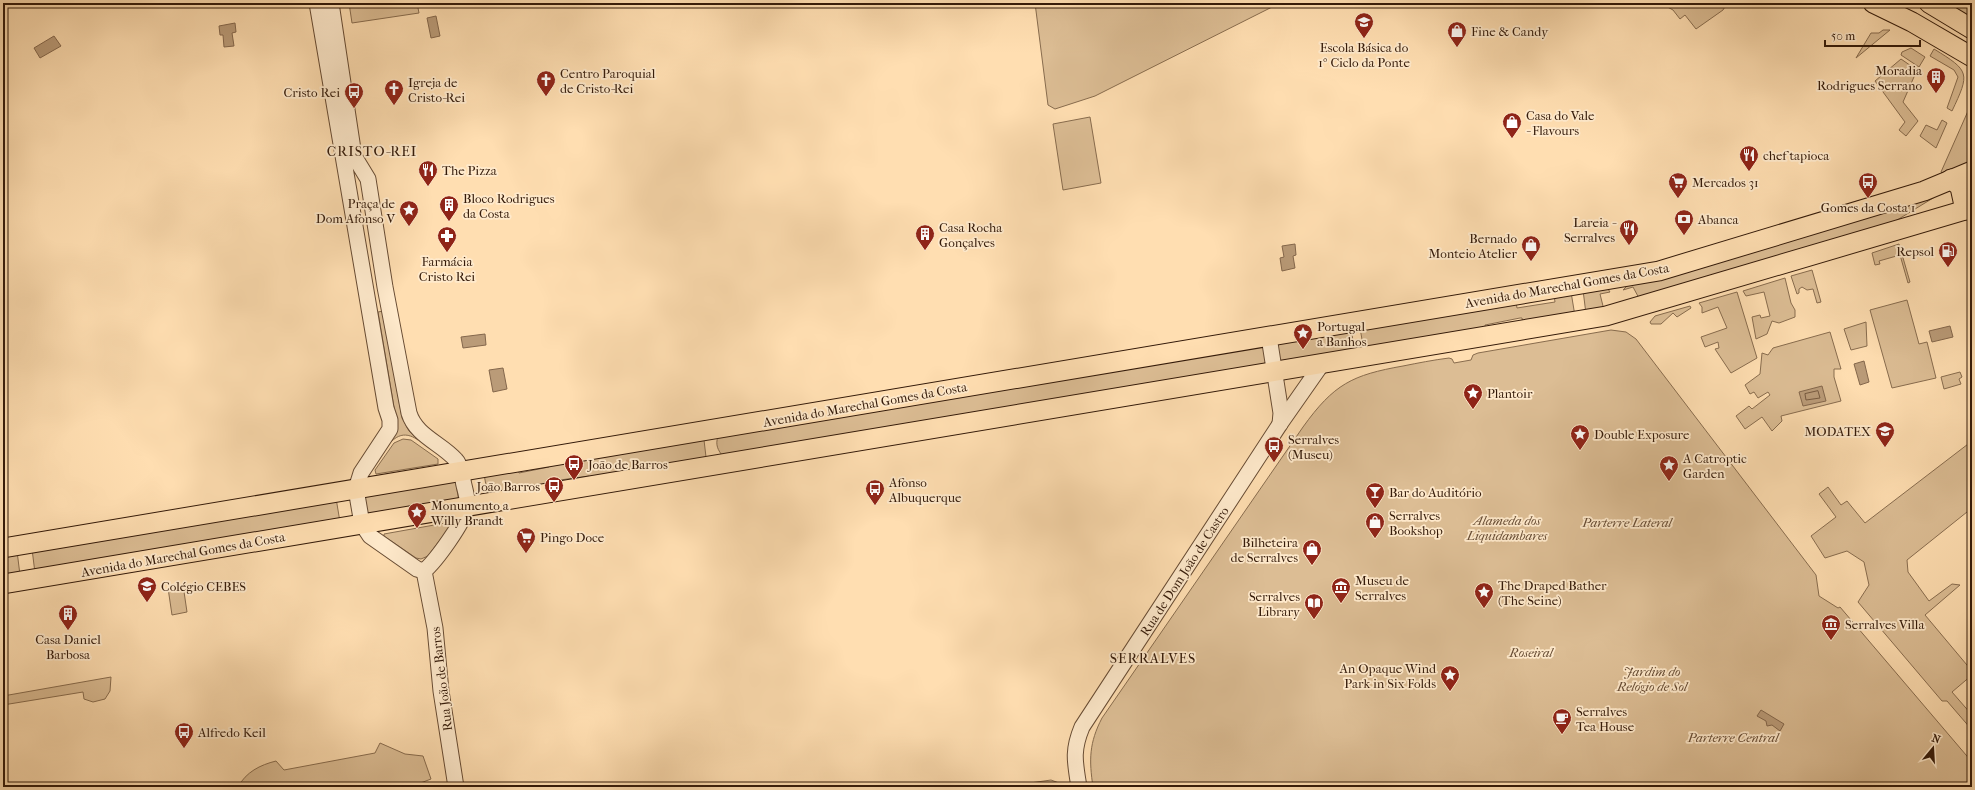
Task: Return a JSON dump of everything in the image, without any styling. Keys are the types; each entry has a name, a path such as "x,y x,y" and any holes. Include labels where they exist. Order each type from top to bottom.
{"main road":[{"path":"1872,3 1912,22 1972,56"},
{"path":"1930,3 1972,29"},
{"name":"Avenida do Marechal Gomes da Costa","path":"3,548 1660,271 1924,191 1972,170"},
{"path":"1951,179 1960,187 1969,209"},
{"name":"Avenida do Marechal Gomes da Costa","path":"3,584 1606,316 1969,209"}],"street":[{"path":"317,3 365,291 386,408 390,420 390,429 362,473 356,489 362,524 370,536 380,544 417,569 424,571 432,565 454,532 468,507 461,471 457,461 418,430 412,421 385,287 368,179 354,156 331,3"},
{"path":"345,171 363,169"},
{"path":"365,291 385,287"},
{"path":"1269,337 1281,413 1280,424"},
{"name":"Rua de Dom João de Castro","path":"1079,787 1075,760 1075,745 1082,727 1280,424 1322,364"},
{"name":"Rua João de Barros","path":"424,571 435,628 441,691 456,787"}],"green space":[{"path":"349,3 417,3 419,13 352,23"},
{"path":"1035,3 1280,3 1095,96 1055,109 1048,105"},
{"path":"1657,3 1705,3 1710,7 1712,3 1723,3 1726,5 1723,10 1696,29 1685,15 1680,19 1673,10 1662,4 1659,7"},
{"path":"1952,3 1972,3 1972,19 1953,6"},
{"path":"1883,30 1890,30 1856,58 1871,33 1879,33"},
{"path":"1911,48 1925,57 1919,67 1901,55 1902,52"},
{"path":"1934,49 1955,63 1963,74 1964,80 1962,88 1952,111 1947,108 1958,77 1954,70 1930,56"},
{"path":"1901,59 1917,70 1903,102 1918,121 1906,136 1899,130 1905,122 1875,81"},
{"path":"1972,102 1972,165 1943,174 1941,172"},
{"path":"1090,117 1101,183 1063,190 1053,124"},
{"path":"1942,120 1947,123 1936,148 1920,136 1926,125 1937,130"},
{"path":"1938,195 1884,228 1640,300 1633,287 1623,290 1627,286 1656,277"},
{"path":"1899,244 1910,282 1908,283 1900,255 1879,261 1880,264 1875,265 1872,253"},
{"path":"1812,270 1821,302 1817,303 1813,289 1807,290 1802,287 1799,289 1799,293 1797,294 1791,276"},
{"path":"1785,278 1791,303 1795,310 1795,317 1779,323 1772,321 1767,334 1756,339 1752,317 1760,315 1761,318 1770,316 1764,292 1746,296 1743,291"},
{"path":"1606,286 1610,292 1600,294 1604,310 1586,314 1583,290"},
{"path":"1571,292 1575,316 1523,324 1522,318 1520,318 1485,325 1486,331 1364,351 1360,328 1516,302 1517,308 1555,302 1554,295"},
{"path":"1737,292 1757,358 1731,373 1715,349 1719,348 1718,342 1705,347 1701,337 1727,328 1718,307 1702,313 1702,307 1699,303"},
{"path":"1907,300 1919,344 1927,342 1936,378 1892,388 1870,310"},
{"path":"1690,306 1691,308 1677,317 1673,313 1661,324 1651,324 1650,322 1655,316"},
{"path":"383,311 402,418 409,431 418,440 411,436 404,435 397,437 390,443 396,419 378,312"},
{"path":"1866,322 1867,346 1851,350 1844,329"},
{"path":"1351,329 1355,353 1280,363 1277,342"},
{"path":"1611,330 1626,332 1636,339 1816,575 1819,596 1838,608 1840,607 1972,762 1972,787 1093,787 1091,768 1092,744 1102,718 1303,427 1314,412 1335,391 1357,378 1385,369 1449,358 1452,359 1454,363 1471,360 1473,355 1478,353"},
{"path":"1830,332 1841,369 1834,369 1834,377 1841,401 1781,416 1782,421 1772,431 1762,417 1745,429 1736,416 1749,406 1752,409 1770,395 1768,392 1758,398 1754,392 1750,394 1745,385 1760,374 1762,353 1768,355 1773,348"},
{"path":"1264,344 1268,364 723,456 718,450 717,445 718,437"},
{"path":"1960,372 1962,377 1959,379 1961,384 1944,389 1941,377"},
{"path":"403,439 411,440 438,459 438,464 376,474 375,470 394,443"},
{"path":"704,440 706,457 590,481 589,476 560,480 558,481 559,486 488,497 484,474 517,468 519,473 549,467 549,463"},
{"path":"1972,441 1972,508 1907,560 1908,572 1929,601 1952,584 1960,585 1925,615 1972,671 1972,675 1952,692 1972,715 1972,730 1947,701 1942,701 1858,602 1869,585 1864,562 1847,551 1825,558 1811,536 1836,517 1819,494 1828,487 1841,505 1847,501 1865,523"},
{"path":"455,478 459,502 368,517 364,494"},
{"path":"336,498 340,522 35,573 32,549"},
{"path":"451,522 451,525 428,556 421,559 416,558 384,536 384,534"},
{"path":"17,551 20,575 3,578 3,554"},
{"path":"183,585 187,612 172,615 168,588"},
{"path":"111,677 110,691 105,699 93,702 84,699 83,692 3,705 3,696"},
{"path":"380,743 405,754 423,756 431,779 410,787 238,787 249,773 259,767 276,761 284,770 375,753"},
{"path":"1051,780 1059,783 1059,787 1002,787"}],"water":[{"path":"436,16 440,36 431,38 427,18"},
{"path":"235,23 236,32 232,33 234,46 224,47 223,35 220,35 219,26"},
{"path":"54,36 61,46 40,58 34,48"},
{"path":"1295,244 1296,255 1293,256 1295,268 1282,271 1280,258 1284,257 1282,246"},
{"path":"1950,326 1953,337 1932,342 1929,331"},
{"path":"485,334 486,345 463,348 461,337"},
{"path":"1864,361 1869,382 1860,385 1854,364"},
{"path":"503,368 507,389 493,392 489,370"},
{"path":"1822,386 1826,401 1803,406 1799,392"},
{"path":"1761,710 1784,724 1780,731 1772,725 1767,726 1766,721 1757,716"}],"place":[{"name":"Escola Básica do 1º Ciclo da Ponte","path":"1364,39"},
{"name":"Fine & Candy","path":"1457,48"},
{"name":"Moradia Rodrigues Serrano","path":"1936,94"},
{"name":"Centro Paroquial de Cristo-Rei","path":"546,97"},
{"name":"Igreja de Cristo-Rei","path":"394,106"},
{"name":"Cristo Rei","path":"354,109"},
{"name":"Casa do Vale - Flavours","path":"1512,139"},
{"name":"chef tapioca","path":"1749,172"},
{"name":"The Pizza","path":"428,187"},
{"name":"Mercados 31","path":"1678,199"},
{"name":"Gomes da Costa 1","path":"1868,199"},
{"name":"Bloco Rodrigues da Costa","path":"449,222"},
{"name":"Praça de Dom Afonso V","path":"409,227"},
{"name":"Abanca","path":"1684,236"},
{"name":"Lareia - Serralves","path":"1629,246"},
{"name":"Casa Rocha Gonçalves","path":"925,251"},
{"name":"Farmácia Cristo Rei","path":"447,253"},
{"name":"Bernado Monteio Atelier","path":"1531,262"},
{"name":"Repsol","path":"1948,268"},
{"name":"Portugal a Banhos","path":"1303,350"},
{"name":"Plantoir","path":"1473,410"},
{"name":"MODATEX","path":"1885,448"},
{"name":"Double Exposure","path":"1580,451"},
{"name":"Serralves (Museu)","path":"1274,463"},
{"name":"João de Barros","path":"574,481"},
{"name":"A Catroptic Garden","path":"1669,482"},
{"name":"João Barros","path":"554,503"},
{"name":"Afonso Albuquerque","path":"875,506"},
{"name":"Bar do Auditório","path":"1375,509"},
{"name":"Monumento a Willy Brandt","path":"417,529"},
{"name":"Serralves Bookshop","path":"1375,539"},
{"name":"Pingo Doce","path":"526,554"},
{"name":"Bilheteira de Serralves","path":"1312,566"},
{"name":"Colégio CEBES","path":"147,603"},
{"name":"Museu de Serralves","path":"1341,604"},
{"name":"The Draped Bather (The Seine)","path":"1484,609"},
{"name":"Serralves Library","path":"1314,620"},
{"name":"Casa Daniel Barbosa","path":"68,631"},
{"name":"Serralves Villa","path":"1831,641"},
{"name":"An Opaque Wind Park in Six Folds","path":"1450,692"},
{"name":"Serralves Tea House","path":"1562,735"},
{"name":"Alfredo Keil","path":"184,749"}],"district":[{"name":"CRISTO-REI","path":"372,151"},
{"name":"SERRALVES","path":"1153,658"}],"park label":[{"name":"Parterre Lateral","path":"1627,522"},
{"name":"Alameda dos Liquidambares","path":"1507,528"},
{"name":"Roseiral","path":"1531,652"},
{"name":"Jardim do Relógio de Sol","path":"1652,678"},
{"name":"Parterre Central","path":"1733,737"}]}
